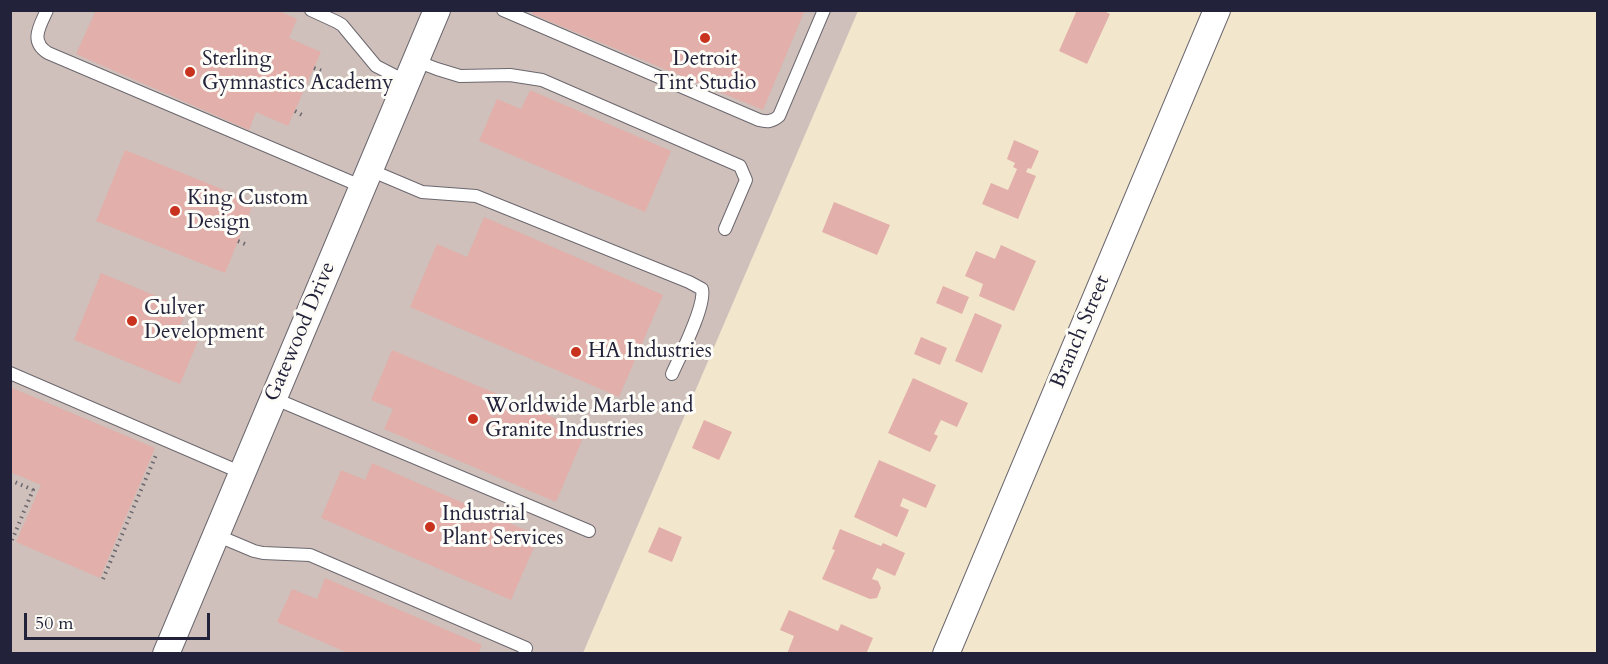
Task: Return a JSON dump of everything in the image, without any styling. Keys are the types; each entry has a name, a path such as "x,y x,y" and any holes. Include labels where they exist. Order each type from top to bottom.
{"street":[{"name":"Gatewood Drive","path":"166,654 437,10"},
{"name":"Branch Street","path":"946,654 1217,10"}],"lane":[{"path":"47,10 36,38 39,45 48,53 366,178 422,192 476,196 702,289 700,309 672,374"},
{"path":"311,10 342,26 376,66 411,71 437,69 460,76 510,75 542,80 741,166 746,180 725,229"},
{"path":"503,10 759,120 769,122 779,116 824,10"},
{"path":"10,373 242,473"},
{"path":"273,398 589,531"},
{"path":"216,535 263,554 310,555 526,648 524,654"}],"path":[{"path":"314,68 322,71"},
{"path":"295,111 302,115"},
{"path":"238,241 247,244"},
{"path":"103,579 158,450"},
{"path":"10,480 33,490 12,540"}],"shaded area":[{"path":"10,11 858,11 583,653 11,653"}],"building":[{"name":"Sterling Gymnastics Academy","path":"96,10 277,10 297,19 289,38 321,52 288,126 256,112 249,130 76,54"},
{"path":"533,10 805,10 763,110 532,14"},
{"path":"1077,10 1102,10 1110,14 1087,64 1059,51"},
{"path":"530,90 671,151 645,212 479,141 497,99 521,109"},
{"path":"1014,140 1039,151 1031,169 1028,168 1026,172 1036,176 1018,219 982,204 991,183 1008,190 1017,169 1013,167 1015,163 1007,159"},
{"name":"King Custom Design","path":"125,150 254,202 225,273 96,221"},
{"path":"834,202 890,225 877,255 822,232"},
{"name":"HA Industries","path":"484,217 663,295 619,397 410,307 437,244 467,257"},
{"path":"1001,245 1036,261 1014,311 979,296 983,284 965,276 976,251 995,259"},
{"name":"Culver Development","path":"101,273 187,309 178,333 198,341 180,384 74,340"},
{"path":"943,286 969,297 962,314 936,303"},
{"path":"975,313 1002,325 982,373 955,361"},
{"path":"921,337 947,348 940,365 914,354"},
{"name":"Worldwide Marble and Granite Industries","path":"392,350 586,431 556,502 384,429 393,409 371,400"},
{"path":"913,378 968,403 957,427 941,420 934,434 938,436 930,452 888,433"},
{"path":"10,387 155,448 100,578 16,542 41,485 10,472"},
{"path":"704,420 732,432 719,460 692,448"},
{"path":"879,460 936,485 926,508 903,498 900,506 909,510 897,537 854,517"},
{"name":"Industrial Plant Services","path":"372,463 539,536 511,600 321,518 341,470 365,480"},
{"path":"659,527 682,537 672,562 648,552"},
{"path":"840,529 905,553 895,576 877,568 872,579 878,581 881,588 877,598 870,599 822,579 835,550 832,549"},
{"path":"325,578 482,645 478,654 350,654 277,622 292,589 317,599"},
{"path":"789,610 838,631 841,624 873,638 866,654 843,652 842,654 787,654 794,636 780,630"}],"place":[{"name":"Detroit Tint Studio","path":"705,38"},
{"name":"Sterling Gymnastics Academy","path":"190,72"},
{"name":"King Custom Design","path":"175,211"},
{"name":"Culver Development","path":"132,321"},
{"name":"HA Industries","path":"576,352"},
{"name":"Worldwide Marble and Granite Industries","path":"473,419"},
{"name":"Industrial Plant Services","path":"430,527"}]}
